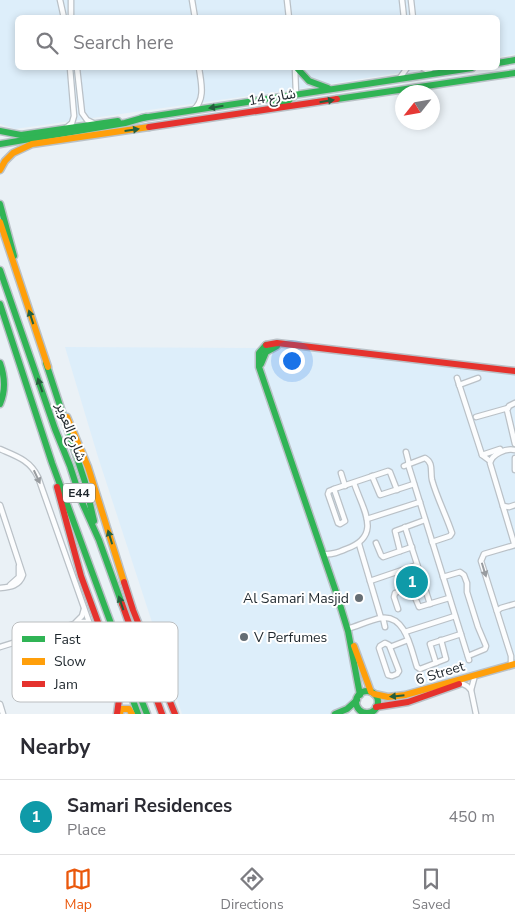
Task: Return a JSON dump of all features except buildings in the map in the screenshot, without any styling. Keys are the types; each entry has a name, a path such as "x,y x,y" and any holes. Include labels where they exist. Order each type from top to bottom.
{"main road":[{"path":"500,63 515,60"},
{"path":"298,70 309,81 332,89"},
{"name":"شارع 14","path":"146,117 460,70"},
{"name":"شارع 14","path":"430,85 515,74"},
{"path":"415,77 416,85"},
{"name":"شارع 14","path":"0,170 19,148 32,144 395,90"},
{"path":"264,111 269,106 287,102 296,94"},
{"path":"0,131 21,135 146,117"},
{"path":"0,144 124,124 146,117"},
{"path":"0,204 11,243 14,265"},
{"path":"0,222 84,482 99,540"},
{"name":"شارع العوير","path":"0,270 55,429 81,500 99,540 129,622"},
{"name":"شارع العوير","path":"0,304 52,463 110,622"},
{"path":"0,310 6,324"},
{"path":"365,712 358,707 360,689 348,630 261,372 258,361 261,349 273,343 515,371"},
{"path":"0,363 5,382 0,404"},
{"path":"46,363 88,467 127,591 139,622"},
{"path":"52,463 61,506 79,568 98,622"},
{"path":"348,630 372,693 378,700 376,710 353,714"},
{"name":"6 Street","path":"372,693 388,697 405,695 513,665"},
{"name":"6 Street","path":"376,710 413,700 513,665"},
{"path":"335,714 348,709 365,692 372,693"},
{"path":"119,702 117,707 119,714"},
{"path":"134,702 138,714"},
{"name":"شارع العوير","path":"142,702 147,714"},
{"name":"شارع العوير","path":"158,702 162,714"},
{"path":"170,702 175,714"},
{"path":"119,714 121,709 124,708 130,709 132,714"}],"street":[{"path":"60,0 63,15"},
{"path":"71,0 71,15"},
{"path":"192,0 194,15"},
{"path":"287,0 289,15"},
{"path":"402,0 404,15"},
{"path":"411,0 413,15"},
{"path":"66,128 72,123 74,116 70,70"},
{"path":"77,70 81,108 85,119 95,124"},
{"path":"193,110 200,103 202,96 199,70"},
{"path":"296,70 296,94"},
{"path":"398,79 405,70"},
{"path":"426,70 436,74"},
{"path":"72,86 76,107 81,108"},
{"path":"456,378 482,455 490,461 514,544 484,554 482,558 497,612 513,654 513,665"},
{"path":"459,384 478,378"},
{"path":"476,417 508,408 515,403"},
{"path":"508,408 515,444"},
{"path":"0,449 26,460 35,471 89,622 82,622"},
{"path":"482,455 500,449"},
{"path":"490,461 494,455 510,449 515,450"},
{"path":"406,452 407,465 420,502 449,598 469,658 483,650 486,646 467,592 467,583 464,575 460,572 443,578"},
{"path":"407,465 425,458 429,460 432,479 443,514 451,531 450,536 432,542"},
{"path":"515,458 515,470"},
{"path":"334,490 345,522 340,524 328,494 329,491 389,471 397,490"},
{"path":"341,473 345,486"},
{"path":"372,476 380,495 414,484"},
{"path":"324,557 359,544 368,532 367,519 354,483"},
{"path":"367,519 420,502"},
{"path":"0,505 3,518"},
{"path":"503,506 515,505"},
{"path":"0,511 18,558 20,570 18,578 12,584 0,588"},
{"path":"400,551 394,533 396,530 425,520"},
{"path":"405,527 430,604"},
{"path":"376,542 382,556 412,547"},
{"path":"359,544 385,627"},
{"path":"370,581 417,565"},
{"path":"398,609 394,595 424,584"},
{"path":"412,588 418,607 449,598"},
{"path":"497,612 501,608 515,604"},
{"path":"76,622 80,619 84,609"},
{"path":"405,632 455,616"},
{"path":"348,630 382,618 397,622 405,632 418,668 446,659 441,640"},
{"path":"436,663 430,645 461,634"},
{"path":"390,647 408,640"},
{"path":"387,643 390,647 399,671 398,674 391,677 388,674 379,648 387,643"},
{"path":"0,648 12,644"},
{"path":"474,679 471,690 476,714"},
{"path":"461,684 471,690"},
{"path":"0,704 3,714"}],"shaded area":[{"path":"0,0 515,0 515,54 500,57 500,15 15,15 15,70 417,70 15,129 0,124"},
{"path":"65,347 275,348 338,353 515,375 515,661 395,696 374,690 356,695 346,710 330,714 182,714 178,702 178,622 152,622 98,457"}],"traffic: fast":[{"path":"500,63 515,60"},
{"path":"299,70 309,81 328,88"},
{"path":"142,118 459,70"},
{"path":"337,99 515,73"},
{"path":"273,105 287,102 295,95"},
{"path":"0,144 125,123 146,117"},
{"path":"0,131 21,135 118,121"},
{"path":"0,204 14,256"},
{"path":"0,270 55,429 122,604"},
{"path":"0,304 52,463 110,622"},
{"path":"266,345 259,353 259,367 336,592 348,631 360,695"},
{"path":"261,364 266,352 277,346"},
{"path":"0,363 4,383 0,404"},
{"path":"46,363 85,482 94,521"},
{"path":"367,691 377,698 378,702 371,712 367,713 357,706 356,702 363,692 367,691"},
{"path":"335,714 347,709 357,700"},
{"path":"134,702 138,714"},
{"path":"142,702 147,714"}],"traffic: slow":[{"path":"0,170 13,153 32,144 149,127"},
{"path":"0,222 48,367"},
{"path":"67,417 88,467 124,582"},
{"path":"354,646 371,692"},
{"path":"374,694 388,697 405,695 515,664"},
{"path":"120,714 121,709 129,709 132,714"}],"traffic: jam":[{"path":"149,127 337,99"},
{"path":"266,345 277,343 515,371"},
{"path":"57,487 81,576 98,622"},
{"path":"124,582 138,622"},
{"path":"122,604 129,622"},
{"path":"376,707 408,702 459,684"},
{"path":"117,714 119,702"},
{"path":"158,702 162,714"},
{"path":"170,702 175,714"}],"place":[{"name":"Samari Residences","path":"412,582"},
{"name":"Al Samari Masjid","path":"359,598"},
{"name":"V Perfumes","path":"244,637"}]}
